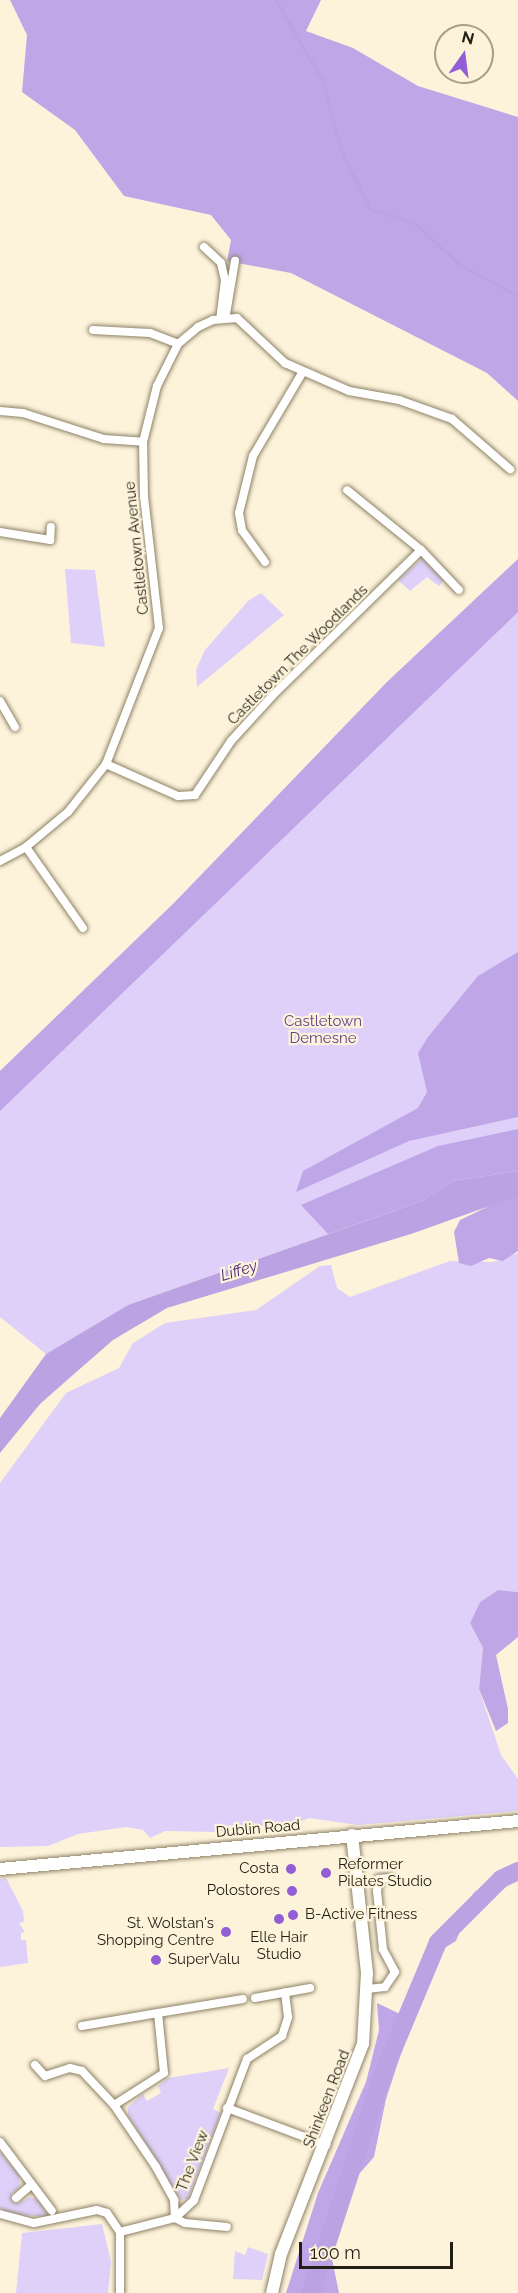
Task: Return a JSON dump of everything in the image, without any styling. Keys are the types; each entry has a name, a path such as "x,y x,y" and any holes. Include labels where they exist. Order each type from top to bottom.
{"main road":[{"name":"Dublin Road","path":"0,1869 518,1821"},
{"name":"Shinkeen Road","path":"272,2293 281,2254 358,2066 367,1989 352,1835"}],"street":[{"path":"204,247 220,263 225,280 223,318"},
{"path":"223,318 235,261"},
{"path":"223,318 237,318 285,363 302,373 452,419 510,469"},
{"name":"Castletown Avenue","path":"0,861 26,847 68,812 106,765 159,628 144,497 143,442 157,386 178,344 198,327 223,318"},
{"path":"93,330 150,333 178,344"},
{"path":"265,562 242,531 239,513 253,456 302,373"},
{"path":"0,411 23,413 104,439 143,442"},
{"path":"347,490 421,550 459,590"},
{"path":"0,532 50,540 51,527"},
{"name":"Castletown The Woodlands","path":"106,765 178,796 195,795 231,741 273,694 421,550"},
{"path":"0,701 15,727"},
{"path":"26,847 83,928"},
{"path":"367,1989 385,1987 395,1972 383,1949 376,1891 379,1879 390,1878"},
{"path":"255,1998 310,1988"},
{"name":"The View","path":"175,2218 194,2200 247,2060 282,2036 288,2017 285,1992"},
{"path":"82,2026 243,1999"},
{"path":"114,2105 164,2073 158,2013"},
{"path":"35,2065 45,2076 70,2068 82,2071 114,2105 156,2167 174,2200 175,2218"},
{"path":"227,2108 326,2145"},
{"path":"0,2142 30,2186 52,2211"},
{"path":"16,2198 30,2186"},
{"path":"0,2214 34,2223 97,2210 107,2213 120,2232 120,2293"},
{"path":"120,2232 175,2218 185,2223 227,2227"}],"green space":[{"path":"423,558 444,580 439,586 427,577 410,591 398,580"},
{"name":"Castletown Demesne","path":"518,559 518,1171 452,1181 422,1201 128,1305 46,1354 0,1317 0,1071 175,902 387,682"},
{"path":"65,569 95,570 105,647 71,643"},
{"path":"261,593 284,615 197,687 196,670 205,650 248,601"},
{"path":"518,1253 518,1592 498,1590 480,1602 470,1623 483,1648 479,1689 501,1755 518,1779 518,1811 358,1825 309,1818 293,1825 241,1826 217,1832 165,1831 150,1838 143,1830 126,1827 78,1834 48,1846 0,1847 0,1483 66,1393 119,1368 133,1343 165,1323 256,1310 320,1266 331,1265 337,1288 350,1297 450,1261 493,1262"},
{"path":"6,1878 23,1911 24,1922 19,1923 25,1932 21,1933 21,1940 26,1940 28,1963 0,1967 0,1879"},
{"path":"229,2068 213,2109 221,2113 188,2198 181,2200 128,2115 128,2107 143,2094 147,2101 161,2093 158,2086 168,2078"},
{"path":"0,2152 19,2175 20,2187 11,2194 18,2203 30,2197 38,2200 49,2217 9,2214 0,2208"},
{"path":"102,2224 111,2261 108,2293 16,2293 22,2233"},
{"path":"248,2247 268,2254 262,2280 233,2279 235,2251 245,2255"}],"shaded area":[{"path":"10,0 321,0 306,31 353,48 418,86 518,117 518,401 487,373 291,273 227,261 231,240 211,215 124,196 75,130 22,92 27,35"},
{"path":"518,559 518,612 0,1111 0,1071 175,902 387,682"},
{"path":"518,952 518,1117 409,1141 296,1192 303,1171 418,1108 427,1092 418,1053 428,1037 478,976"},
{"path":"518,1129 518,1171 452,1181 422,1201 328,1234 301,1205 438,1146"},
{"path":"510,1196 518,1196 518,1251 503,1261 489,1258 471,1266 459,1263 454,1232 460,1220"},
{"path":"498,1590 518,1592 518,1637 496,1655 508,1709 508,1723 496,1731 479,1689 483,1648 470,1623 480,1602"},
{"path":"476,1890 456,1941 441,1950 416,2008 386,2099 374,2157 352,2182 328,2239 339,2293 286,2293 318,2193 366,2082 379,2030 377,2003 400,2014 421,1967"}],"water":[{"name":"Liffey","path":"518,1171 518,1196 411,1234 167,1308 113,1340 40,1404 0,1453 0,1418 46,1354 128,1305 422,1201 452,1181"}],"waterway":[{"path":"276,0 322,80 343,156 370,209 415,223 459,264 518,296"},
{"path":"311,2293 382,2076 438,1942 501,1879 518,1871"}],"place":[{"name":"Costa","path":"291,1869"},
{"name":"Reformer Pilates Studio","path":"326,1873"},
{"name":"Polostores","path":"292,1891"},
{"name":"B-Active Fitness","path":"293,1915"},
{"name":"Elle Hair Studio","path":"279,1919"},
{"name":"St. Wolstan's Shopping Centre","path":"226,1932"},
{"name":"SuperValu","path":"156,1960"}]}
